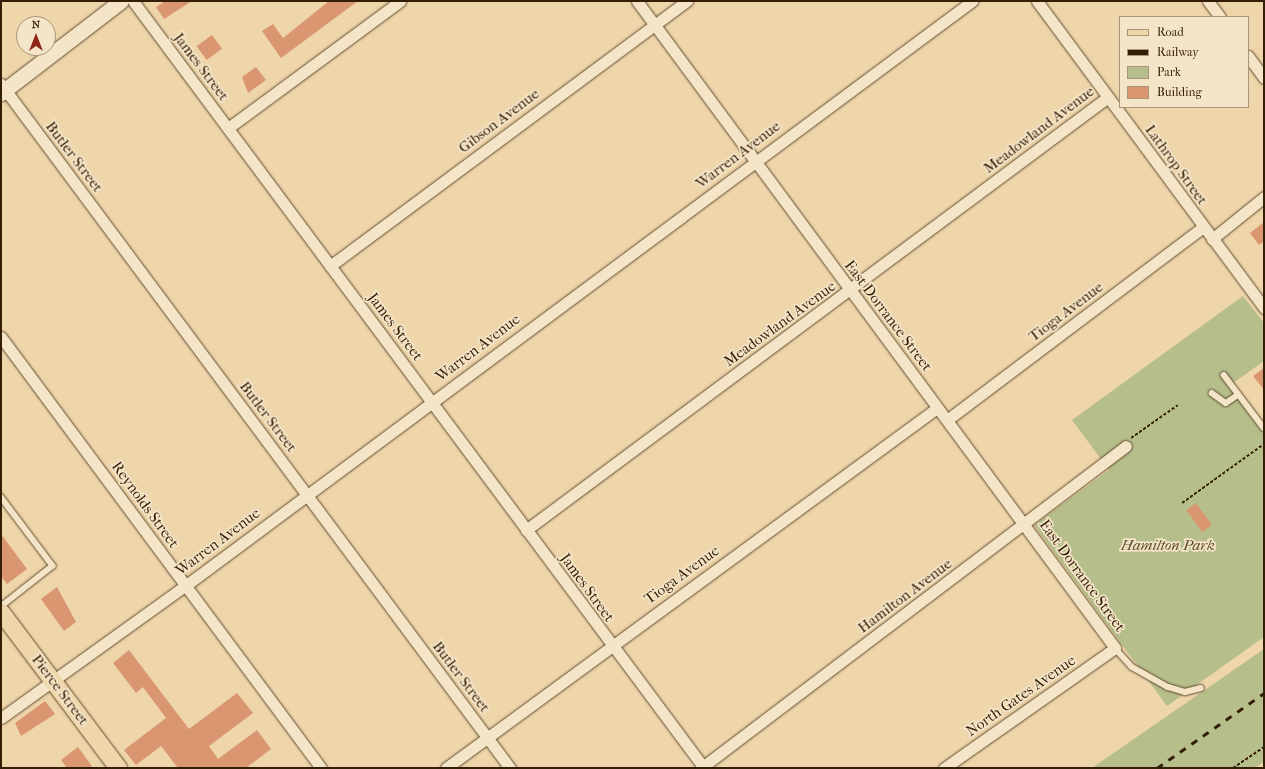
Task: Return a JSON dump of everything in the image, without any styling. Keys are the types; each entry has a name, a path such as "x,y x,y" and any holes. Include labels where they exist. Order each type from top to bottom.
{"main road":[{"path":"2,89 121,1"},
{"name":"Pierce Street","path":"1,612 118,768"}],"street":[{"name":"James Street","path":"133,1 432,401 703,768"},
{"path":"228,128 400,1"},
{"name":"East Dorrance Street","path":"637,1 937,408 1026,524 1115,648"},
{"name":"Gibson Avenue","path":"330,266 687,1"},
{"name":"Warren Avenue","path":"1,718 185,586 306,493 972,1"},
{"name":"Lathrop Street","path":"1036,1 1264,308"},
{"path":"1208,1 1219,16"},
{"path":"1249,57 1264,78"},
{"name":"Butler Street","path":"2,89 306,493 510,768"},
{"name":"Meadowland Avenue","path":"526,530 850,291 1108,97"},
{"path":"1212,239 1264,197"},
{"name":"Tioga Avenue","path":"947,420 1203,227"},
{"name":"Reynolds Street","path":"1,337 321,768"},
{"name":"Tioga Avenue","path":"446,768 611,645 937,408"},
{"name":"Hamilton Avenue","path":"703,768 1026,524 1126,446"},
{"name":"North Gates Avenue","path":"944,768 1115,648"}],"lane":[{"path":"1224,375 1264,428"},
{"path":"1212,393 1226,403 1238,395"},
{"path":"1,497 54,566 1,607"},
{"path":"1115,648 1132,667 1168,688 1185,692 1201,688"}],"path":[{"path":"1141,431 1178,405"},
{"path":"1182,503 1264,444"},
{"path":"1233,768 1264,747"}],"green space":[{"name":"Hamilton Park","path":"1243,296 1264,323 1264,361 1229,386 1264,433 1264,637 1167,706 1034,525 1109,470 1072,420"},
{"path":"1264,649 1264,762 1255,768 1092,768"}],"building":[{"path":"165,1 192,1 164,19 156,7"},
{"path":"329,1 358,1 281,58 262,31 273,24 283,38"},
{"path":"212,35 222,49 207,60 197,46"},
{"path":"256,67 266,80 248,93 242,77"},
{"path":"1264,222 1264,241 1259,245 1250,233"},
{"path":"1264,368 1264,390 1253,376"},
{"path":"1196,503 1212,525 1202,532 1186,510"},
{"path":"1,534 27,569 7,584 1,576"},
{"path":"57,587 76,622 64,631 41,599"},
{"path":"129,650 189,729 237,693 253,713 209,746 218,759 257,730 271,749 246,768 178,768 161,746 136,765 124,750 166,718 143,687 136,693 113,663"},
{"path":"45,701 55,714 21,736 15,723"},
{"path":"78,747 93,768 67,768 61,760"}],"railway":[{"path":"1157,768 1264,693"}]}
